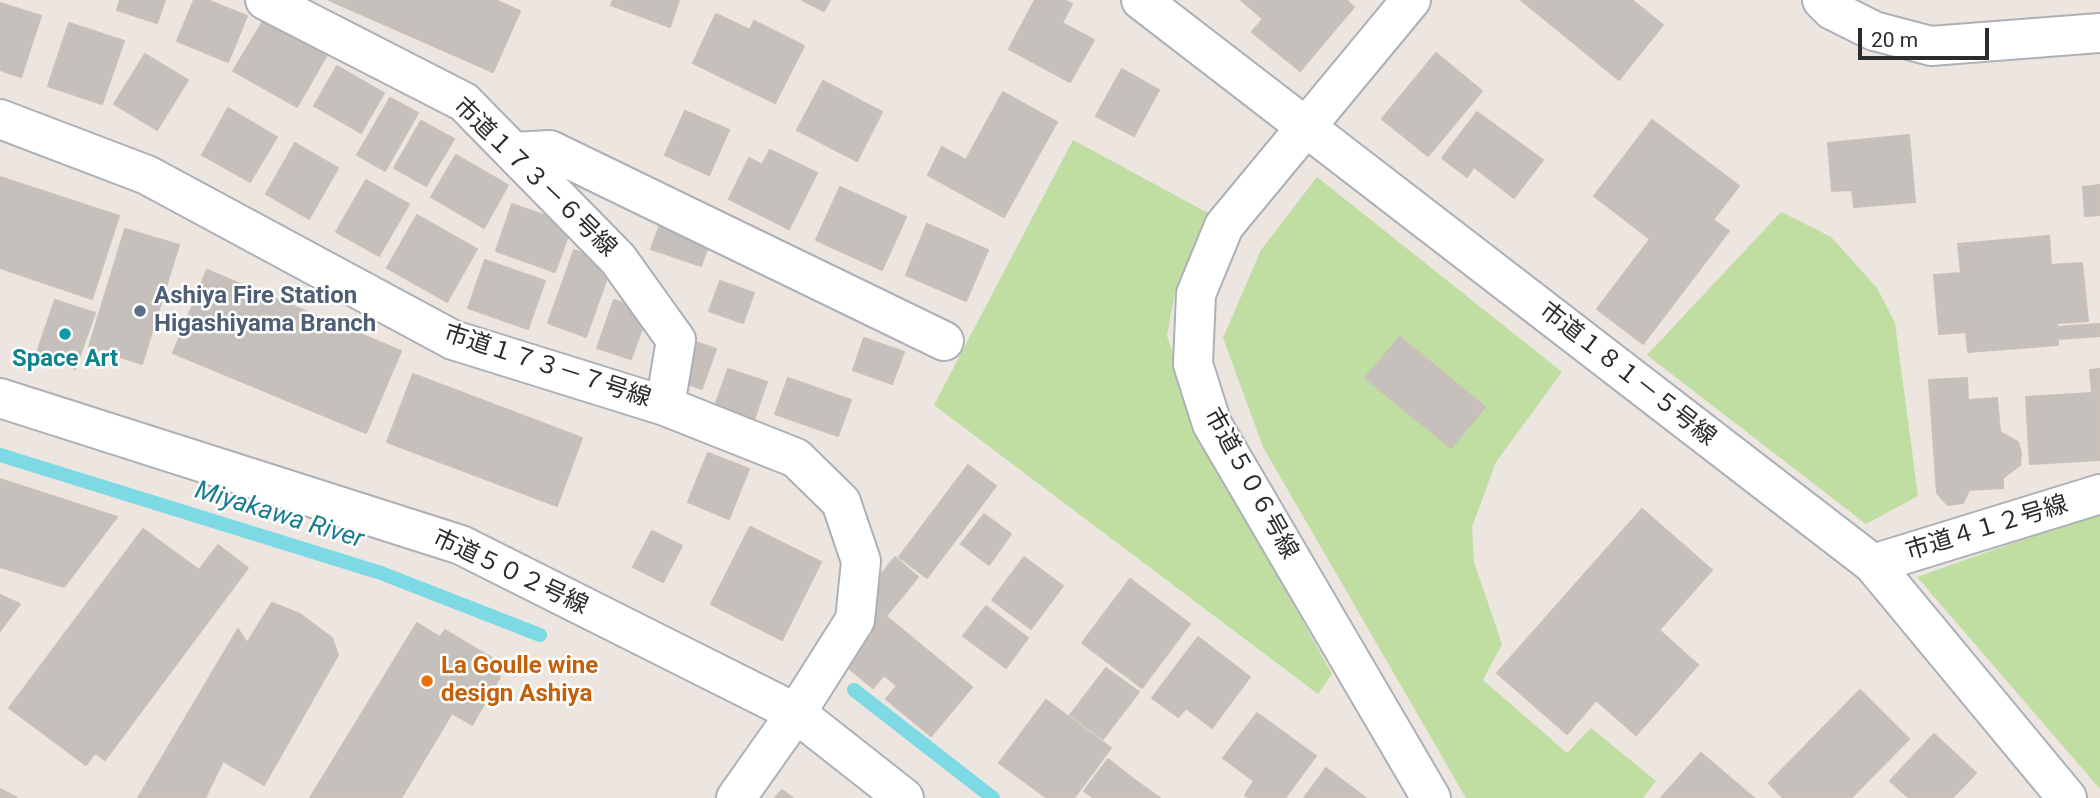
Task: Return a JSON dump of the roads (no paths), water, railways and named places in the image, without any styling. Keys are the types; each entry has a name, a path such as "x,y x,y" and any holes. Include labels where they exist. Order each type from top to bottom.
{"street":[{"name":"市道１７３－６号線","path":"265,0 464,102 618,259 676,340 665,406"},
{"name":"市道１８１－５号線","path":"1141,0 1874,564 2067,798"},
{"name":"市道５０６号線","path":"1411,0 1224,226 1196,294 1193,364 1212,424 1431,798"},
{"path":"1822,0 1832,10 1874,31 1931,46 2100,33"},
{"name":"市道１７３－７号線","path":"0,119 147,175 453,340 665,406 796,458 841,502 861,561 855,620 796,713 736,798"},
{"path":"513,152 550,150 944,341"},
{"name":"市道５０２号線","path":"0,398 461,545 796,713 904,798"},
{"name":"市道４１２号線","path":"1874,564 2100,494"}],"waterway":[{"name":"Miyakawa River","path":"0,455 381,573 540,635"},
{"name":"Miyakawa River","path":"854,690 993,798"}],"place":[{"name":"Ashiya Fire Station Higashiyama Branch","path":"140,311"},
{"name":"Space Art","path":"65,334"},
{"name":"La Goulle wine design Ashiya","path":"427,681"}]}
